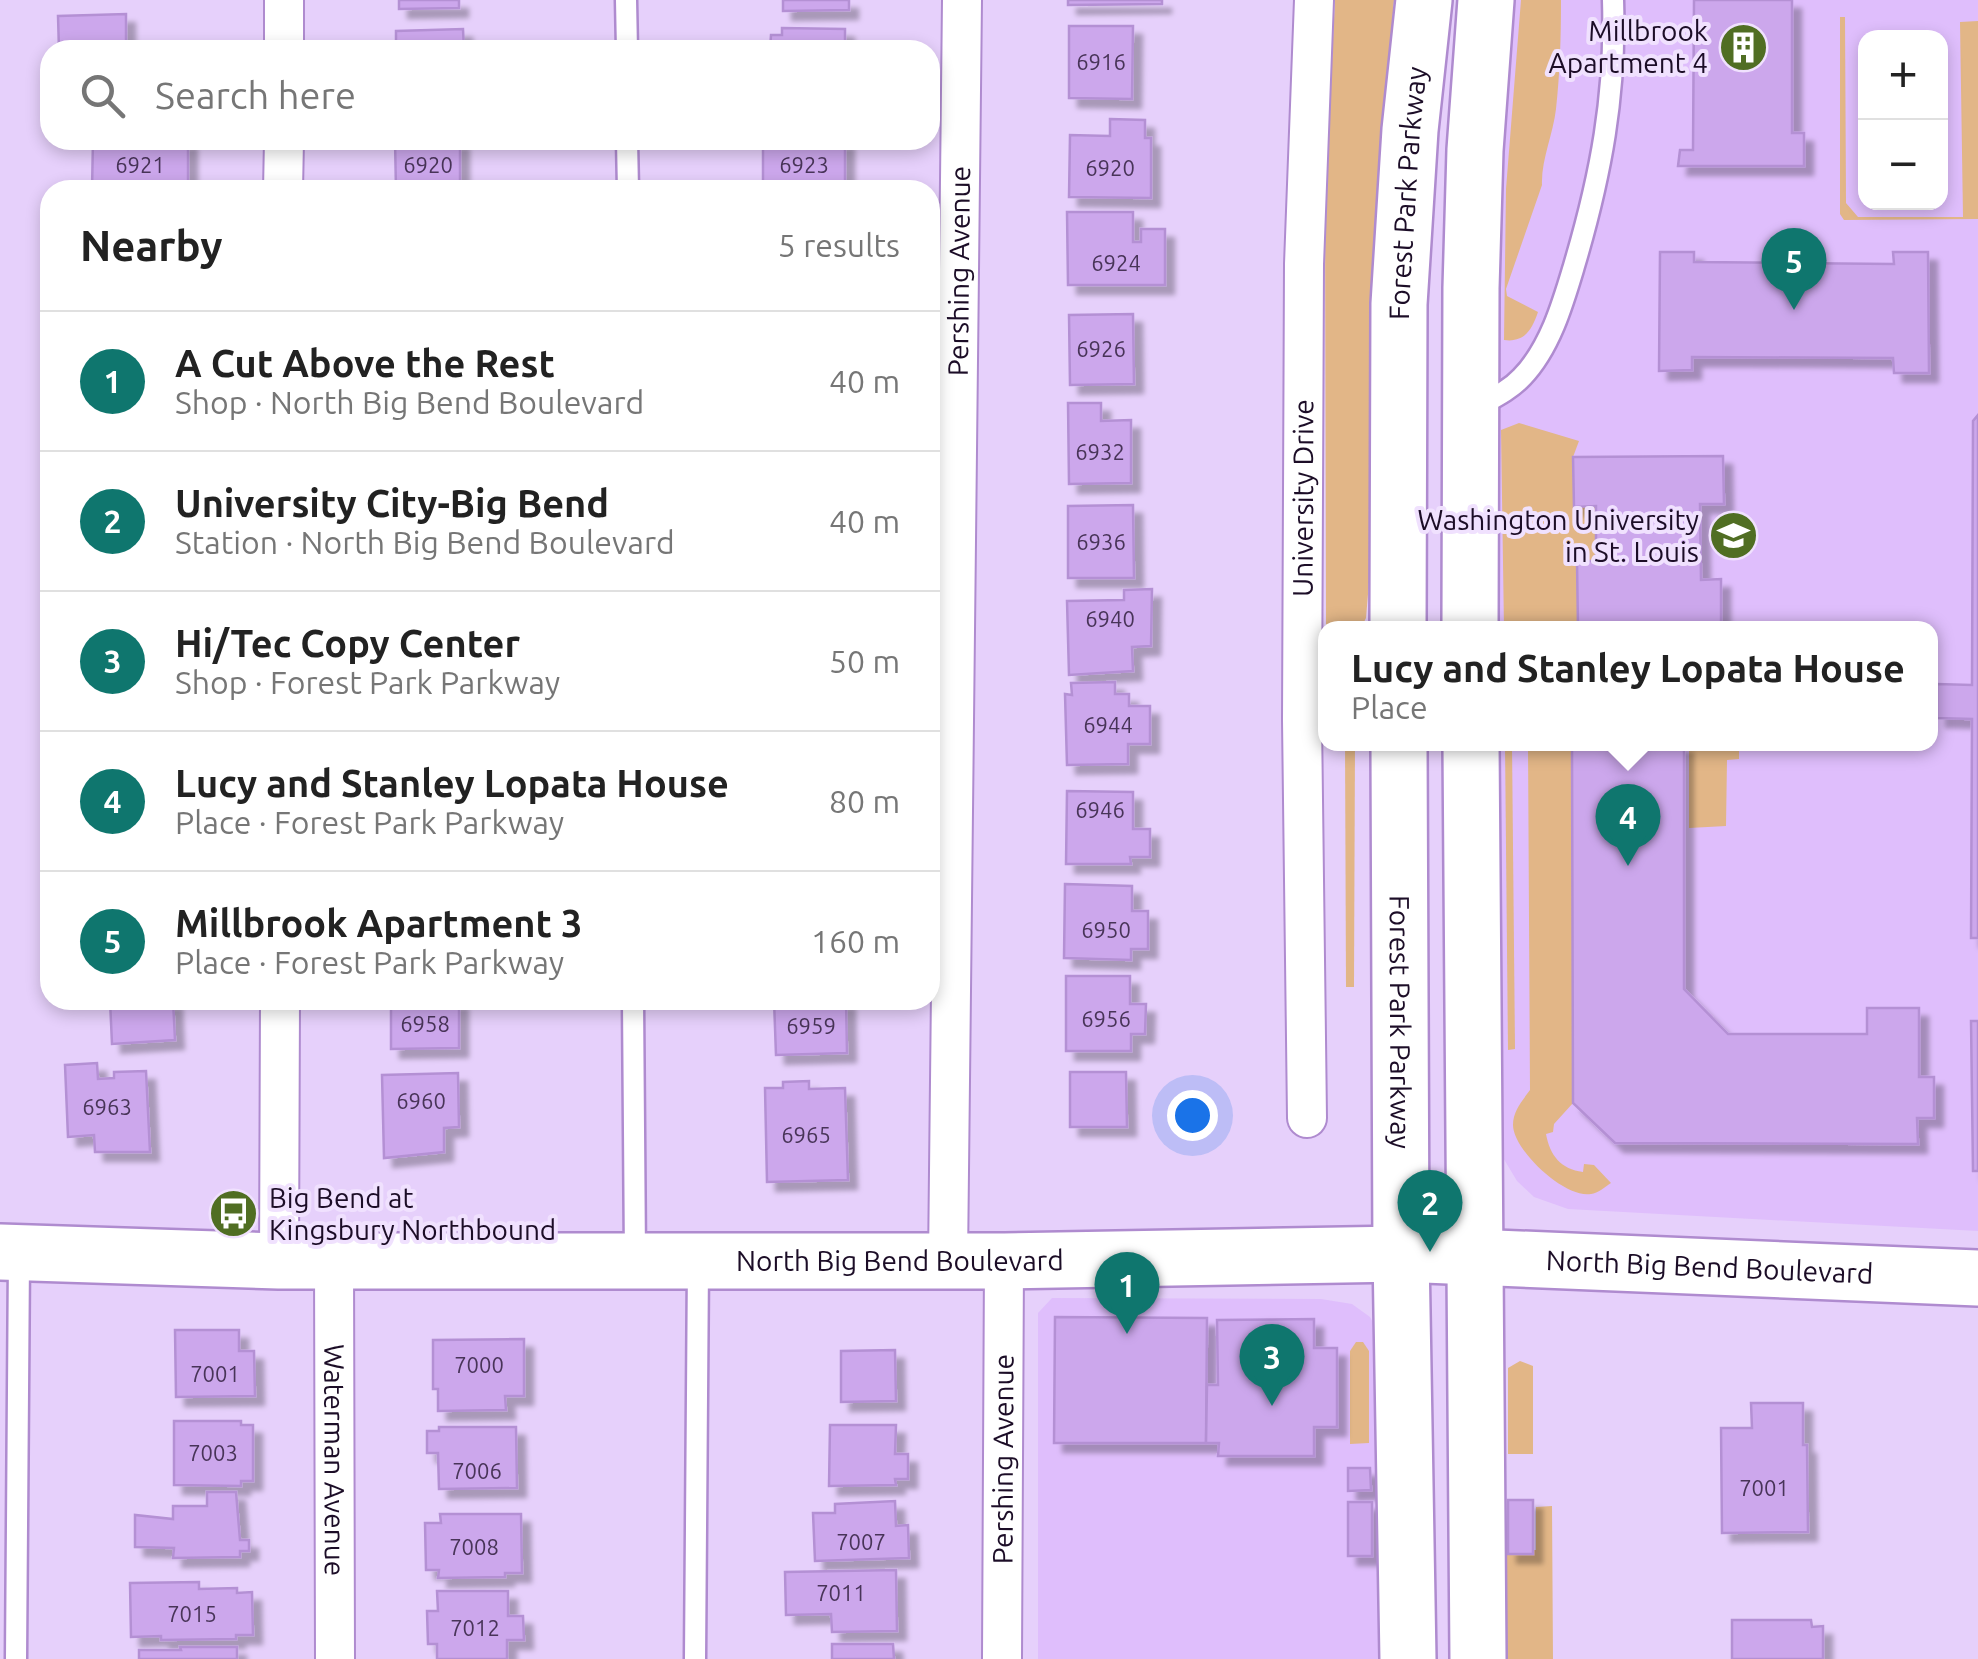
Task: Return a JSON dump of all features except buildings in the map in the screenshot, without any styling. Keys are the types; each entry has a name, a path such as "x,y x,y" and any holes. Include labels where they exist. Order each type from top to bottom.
{"main road":[{"name":"Forest Park Parkway","path":"1398,621 1399,304 1410,130 1424,0"},
{"path":"1470,621 1475,150 1486,0"},
{"name":"Forest Park Parkway","path":"1399,751 1408,1659"},
{"path":"1470,751 1478,1659"},
{"name":"North Big Bend Boulevard","path":"10,1252 279,1261 1004,1261 1401,1254 1978,1278"}],"street":[{"path":"284,0 284,40"},
{"name":"Pershing Avenue","path":"948,1261 962,0"},
{"name":"University Drive","path":"1307,1118 1302,720 1304,284 1314,0"},
{"path":"284,150 284,180"},
{"path":"279,1261 280,1010"},
{"name":"Waterman Avenue","path":"334,1260 334,1659"},
{"name":"Pershing Avenue","path":"1002,1659 1004,1261"}],"lane":[{"path":"626,0 627,40"},
{"path":"1470,410 1504,392 1522,376 1540,352 1564,300 1603,158 1614,56 1613,0"},
{"path":"628,150 628,180"},
{"path":"634,1010 636,1260"},
{"path":"10,1252 16,1659"},
{"path":"695,1659 698,1261"}],"shaded area":[{"path":"1335,0 1394,0 1375,228 1372,546 1364,621 1326,621 1325,200"},
{"name":"Washington University in St. Louis","path":"1510,0 1978,0 1978,1231 1568,1209 1534,1197 1517,1181 1499,1144 1492,751 1938,751 1938,621 1492,621 1493,255"},
{"path":"1521,0 1561,0 1560,41 1556,109 1542,185 1506,289 1507,296 1538,312 1527,333 1504,340 1506,189"},
{"path":"1840,17 1845,17 1846,203 1858,217 1963,217 1960,22 1978,21 1978,219 1844,220 1840,214"},
{"path":"1519,423 1579,441 1573,457 1574,506 1596,506 1596,561 1577,562 1578,621 1504,621 1501,430"},
{"path":"1345,751 1355,751 1354,987 1346,987"},
{"path":"1505,751 1512,751 1515,1049 1508,1050"},
{"path":"1528,751 1572,751 1573,1103 1554,1124 1553,1132 1546,1134 1550,1149 1563,1164 1583,1172 1584,1164 1594,1165 1611,1183 1591,1194 1580,1193 1555,1181 1531,1159 1513,1125 1516,1111 1530,1090"},
{"path":"1689,751 1739,751 1739,759 1727,760 1726,826 1689,828"},
{"path":"1052,1298 1321,1299 1352,1304 1370,1317 1377,1330 1381,1659 1038,1659 1038,1313"},
{"path":"1356,1342 1363,1342 1369,1351 1369,1443 1350,1444 1350,1351"},
{"path":"1520,1361 1533,1366 1533,1454 1508,1454 1508,1368"},
{"path":"1552,1506 1553,1659 1502,1659 1500,1551 1536,1550 1536,1507"}],"place":[{"name":"Millbrook Apartment 4","path":"1743,47"},
{"name":"Millbrook Apartment 3","path":"1794,310"},
{"name":"Washington University in St. Louis","path":"1734,536"},
{"name":"Lucy and Stanley Lopata House","path":"1628,866"},
{"name":"Big Bend at Kingsbury Northbound","path":"234,1214"},
{"name":"University City-Big Bend","path":"1430,1252"},
{"name":"A Cut Above the Rest","path":"1127,1334"},
{"name":"Hi/Tec Copy Center","path":"1272,1406"}]}
